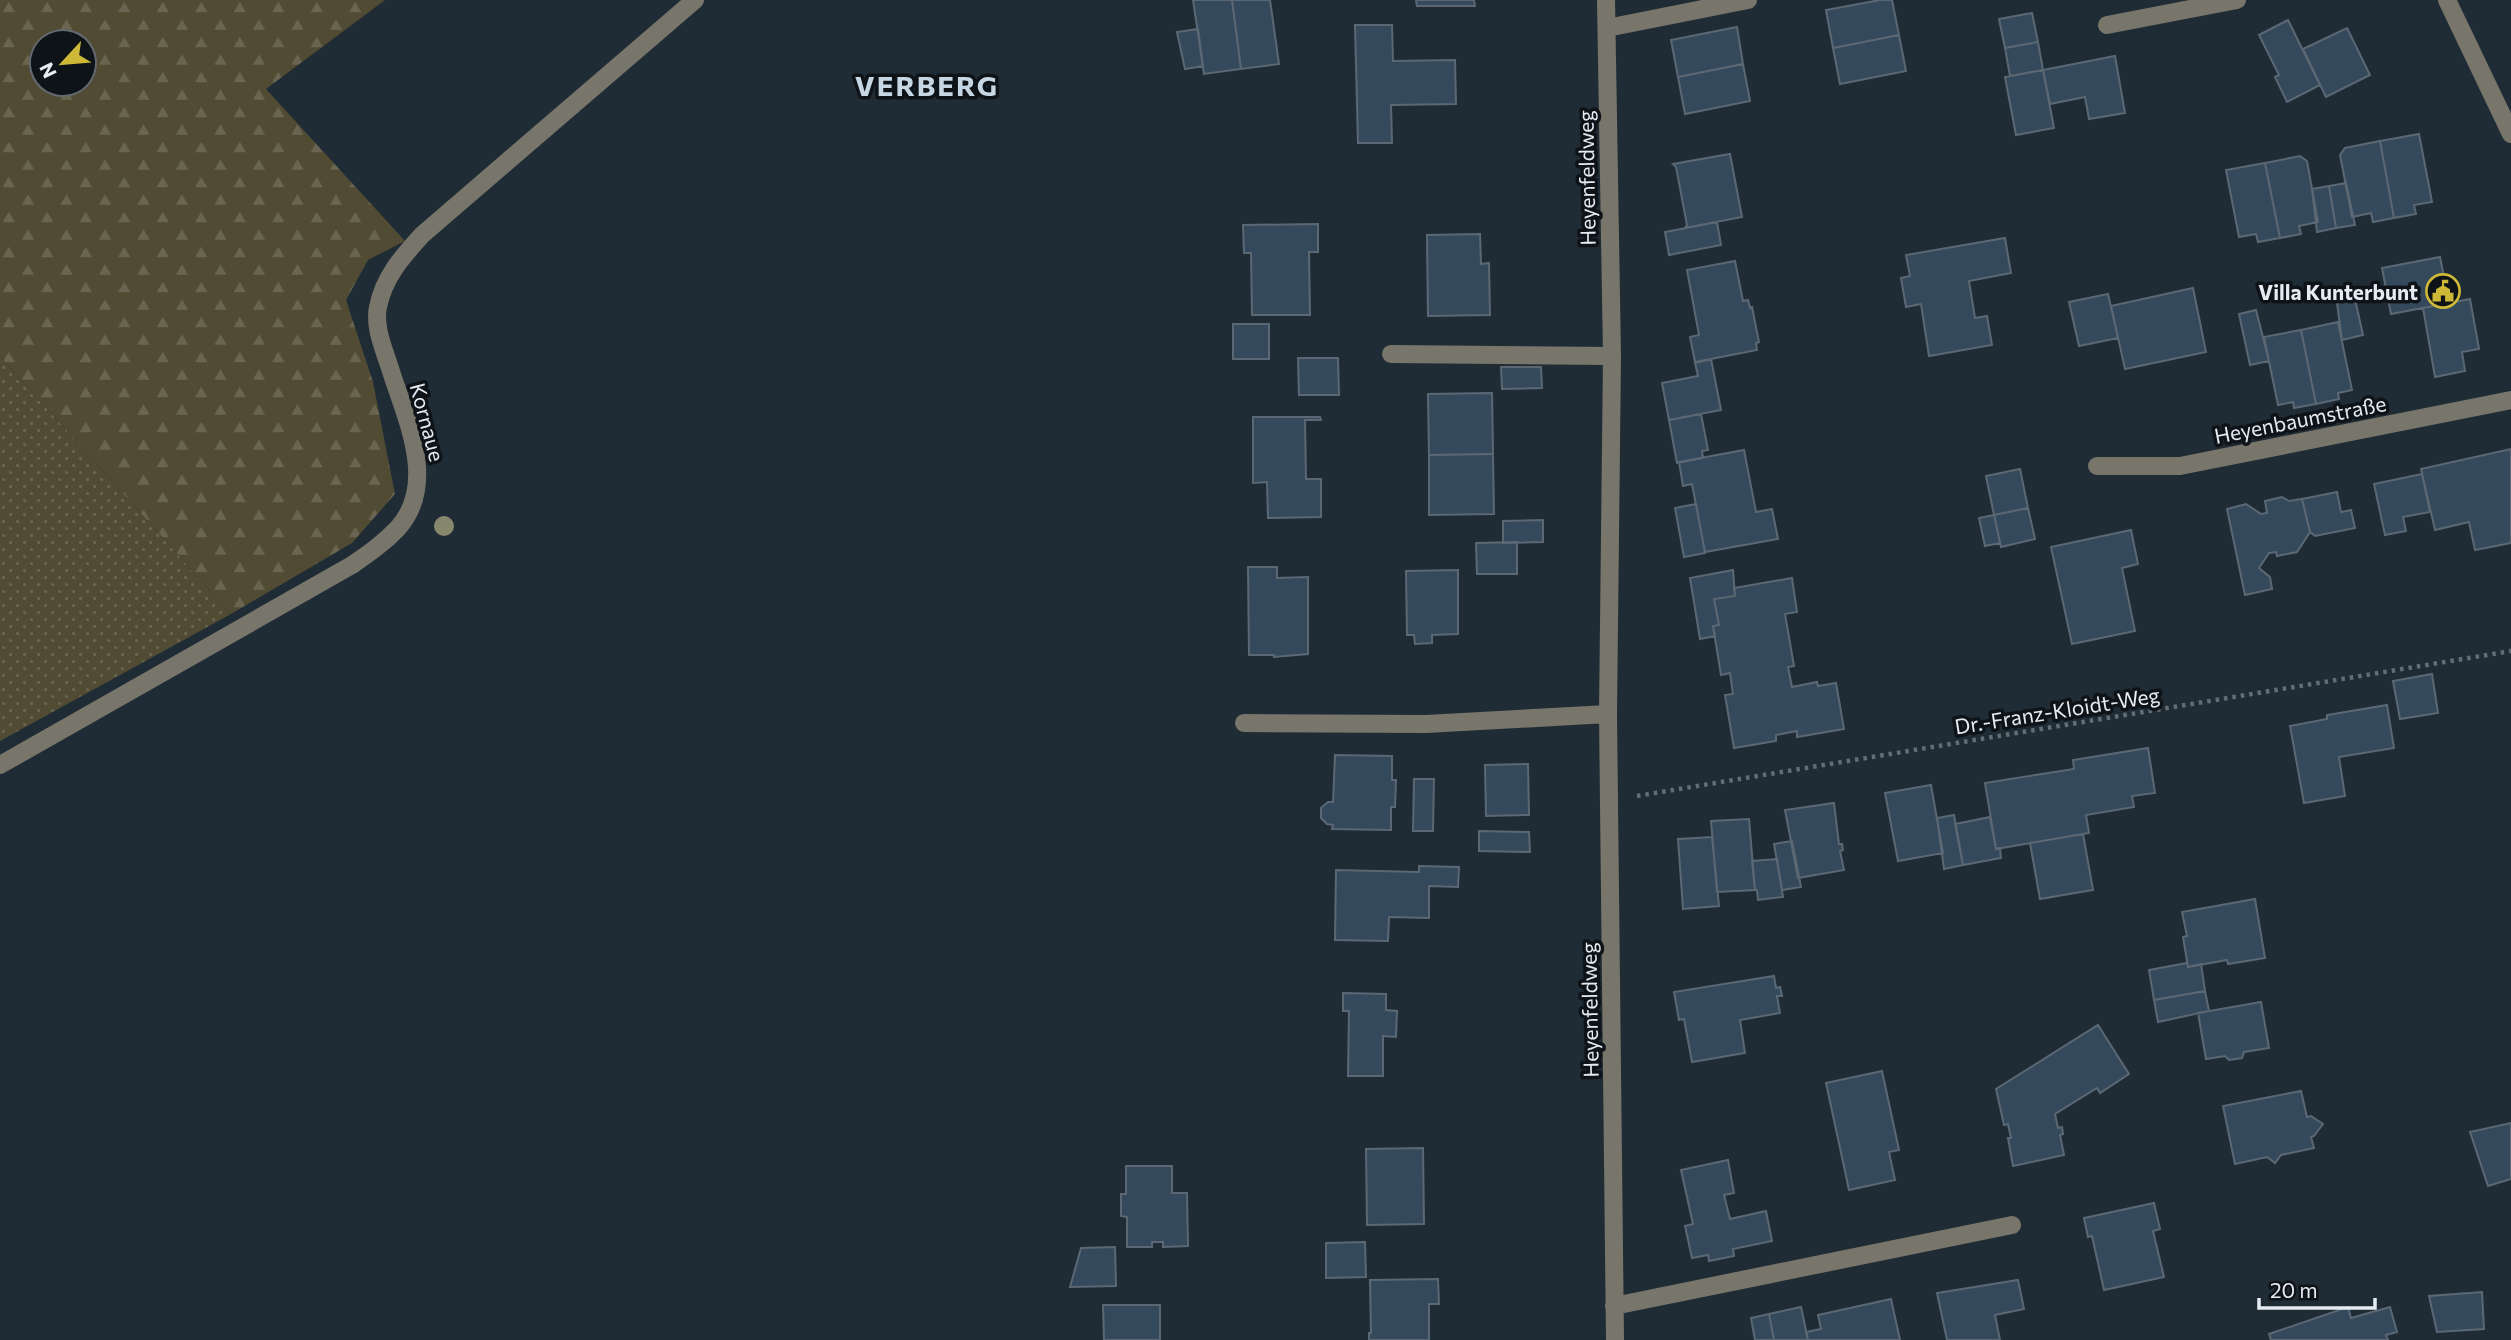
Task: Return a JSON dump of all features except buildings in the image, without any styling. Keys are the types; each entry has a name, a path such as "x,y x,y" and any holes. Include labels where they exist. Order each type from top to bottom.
{"street":[{"name":"Kornaue","path":"0,765 352,565 380,546 400,526 414,498 419,476 414,443 380,336 377,311 384,285 398,261 422,235 695,0"},
{"name":"Heyenfeldweg","path":"1606,0 1612,356 1608,714 1615,1340"},
{"path":"1607,28 1748,0"},
{"path":"2107,24 2237,0"},
{"path":"2447,0 2511,134"},
{"path":"1391,354 1612,356"},
{"name":"Heyenbaumstraße","path":"2096,466 2180,466 2511,400"},
{"path":"1244,723 1426,724 1608,714"},
{"path":"1614,1306 2012,1225"}],"path":[{"name":"Dr.-Franz-Kloidt-Weg","path":"1609,800 2511,651"}],"green space":[{"path":"0,0 385,0 266,89 405,241 368,260 346,300 373,382 395,494 352,543 231,614 0,356"},
{"path":"0,356 231,614 0,741"}],"place":[{"name":"Villa Kunterbunt","path":"2443,291"}],"district":[{"name":"VERBERG","path":"927,85"}]}
